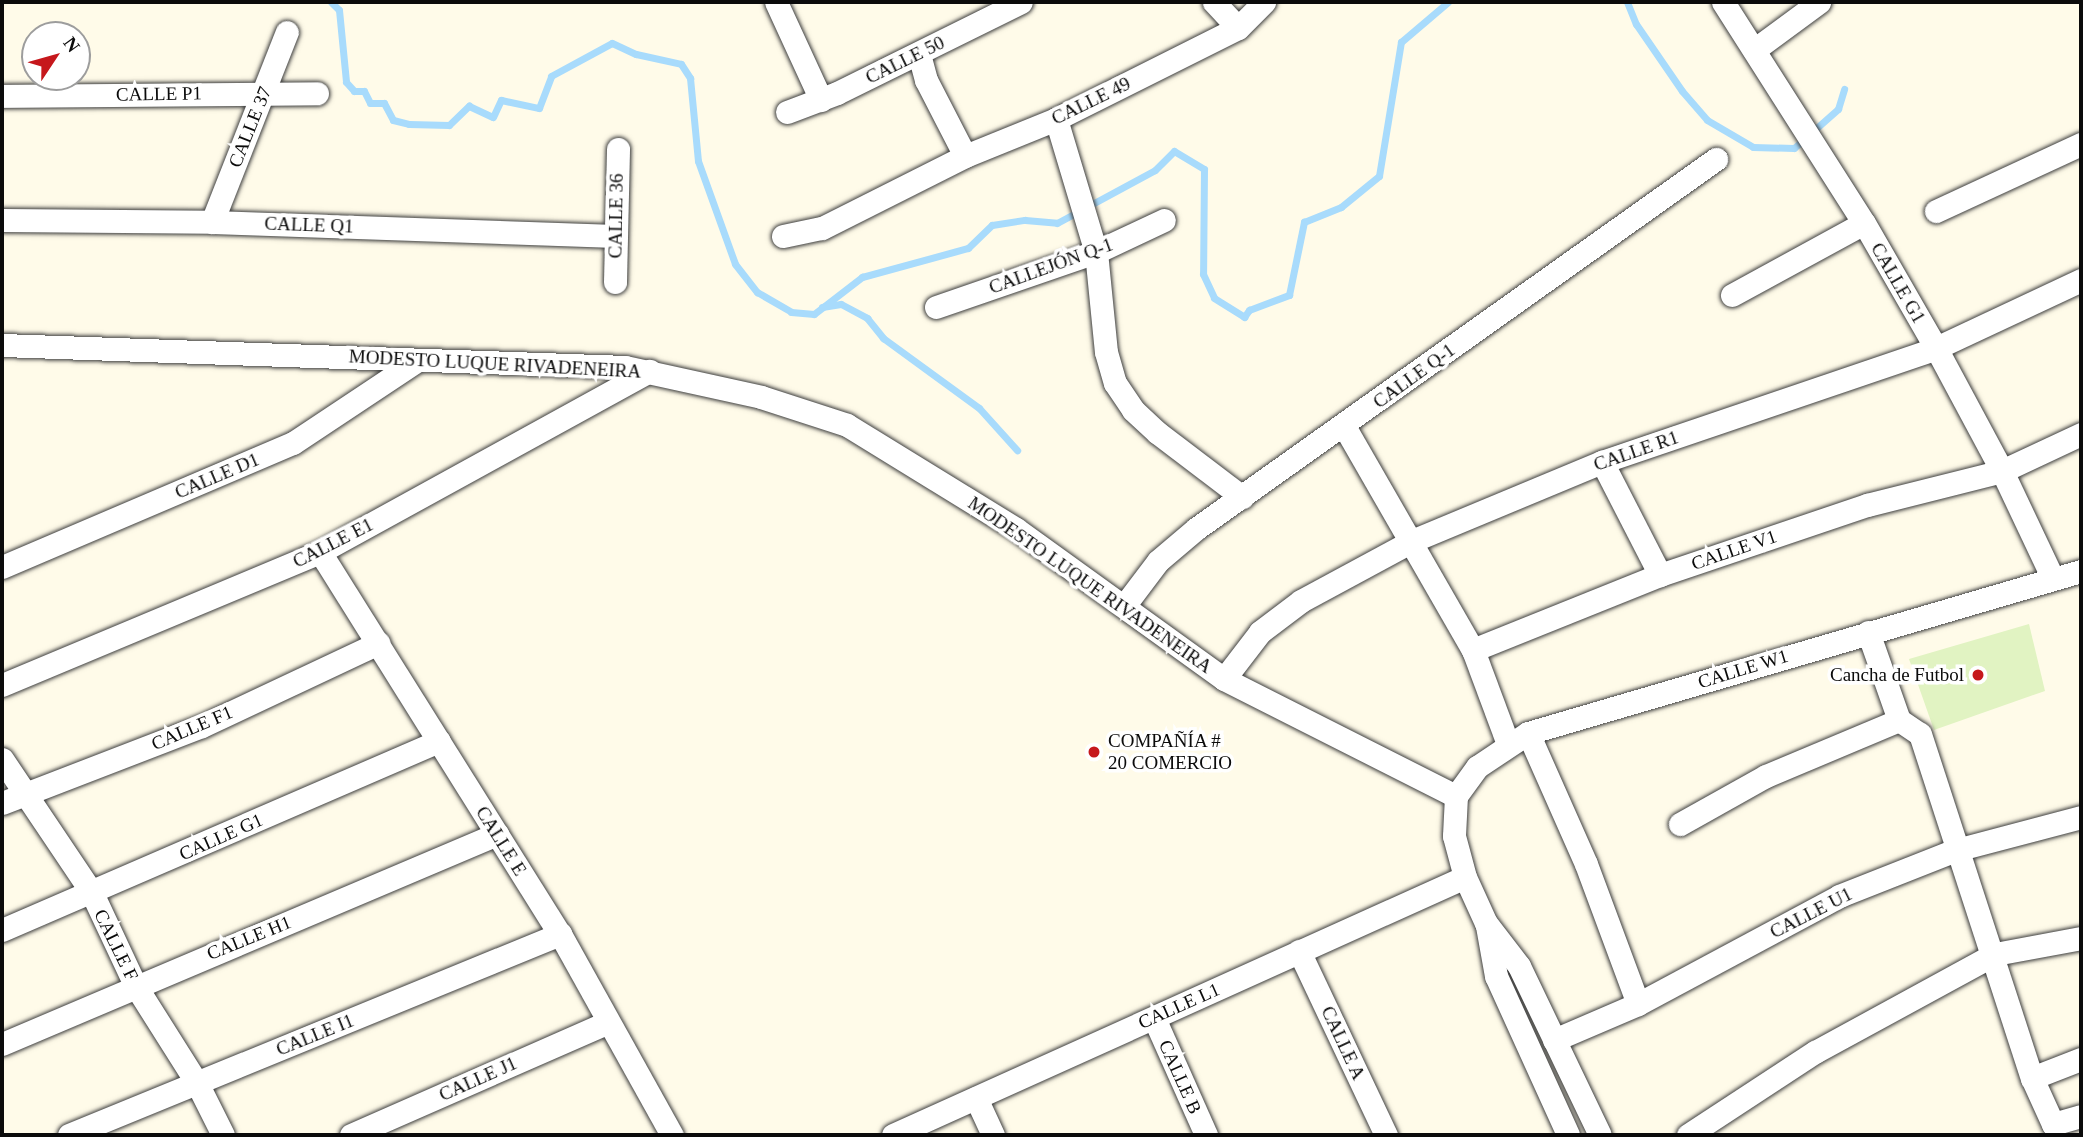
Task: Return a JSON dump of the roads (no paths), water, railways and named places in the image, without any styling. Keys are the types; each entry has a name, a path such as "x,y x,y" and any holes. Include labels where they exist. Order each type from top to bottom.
{"street":[{"path":"776,2 821,100"},
{"name":"CALLE 50","path":"787,112 821,100 919,54 1021,2"},
{"path":"1214,2 1238,28"},
{"name":"CALLE 49","path":"783,236 822,228 965,156 1056,119 1238,28 1264,2"},
{"name":"CALLE G1","path":"1723,2 1864,223 1936,348 2002,471 2052,577"},
{"path":"1754,50 1819,2"},
{"name":"CALLE 37","path":"212,222 287,32"},
{"path":"919,54 926,80 965,156"},
{"name":"CALLE P1","path":"2,96 317,93"},
{"path":"1056,119 1096,252 1106,352 1115,383 1133,410 1158,433 1242,497"},
{"path":"1936,211 2081,144"},
{"name":"CALLE 36","path":"615,282 618,149"},
{"name":"CALLE Q-1","path":"1124,607 1158,561 1242,497 1716,159"},
{"name":"CALLE Q1","path":"2,220 212,222 616,236"},
{"name":"CALLEJÓN Q-1","path":"936,307 1096,252 1164,220"},
{"path":"1732,295 1864,223"},
{"name":"CALLE R1","path":"1224,679 1259,632 1301,601 1412,541 1602,462 1936,348 2081,280"},
{"name":"MODESTO LUQUE RIVADENEIRA","path":"2,345 649,371 761,397 847,425 1016,529 1224,679 1455,796"},
{"name":"CALLE D1","path":"2,566 293,443 418,360"},
{"name":"CALLE E1","path":"2,685 320,552 649,371"},
{"path":"1344,426 1473,650 1586,864 1638,1004"},
{"name":"CALLE V1","path":"1473,650 1660,575 1867,505 2002,471 2081,434"},
{"path":"1602,462 1660,575"},
{"name":"CALLE E","path":"320,552 560,934 606,1023 672,1135"},
{"name":"CALLE W1","path":"1455,796 1477,767 1518,738 2052,577 2081,571"},
{"path":"1868,632 1899,720 1920,734 1956,850 1995,954 2032,1078 2053,1124 2081,1116"},
{"name":"CALLE F1","path":"2,803 202,726 378,643"},
{"path":"1680,824 1766,776 1899,720"},
{"name":"CALLE G1","path":"2,930 439,741"},
{"name":"CALLE F","path":"2,759 92,893 135,985 197,1083 223,1135"},
{"path":"1455,796 1454,836 1465,877 1486,923 1519,966 1600,1135"},
{"name":"CALLE U1","path":"1554,1040 1638,1004 1839,896 1956,850 2081,817"},
{"name":"CALLE H1","path":"2,1044 135,985 497,834"},
{"name":"CALLE L1","path":"893,1135 1465,877"},
{"path":"1486,923 1496,976 1568,1135"},
{"name":"CALLE I1","path":"69,1135 560,934"},
{"path":"1688,1135 1815,1052 1995,954 2081,938"},
{"name":"CALLE A","path":"1299,951 1386,1135"},
{"name":"CALLE B","path":"1154,1018 1206,1135"},
{"name":"CALLE J1","path":"351,1135 606,1023"},
{"path":"2032,1078 2081,1059"},
{"path":"976,1098 993,1135"}],"waterway":[{"path":"331,2 339,10 346,82 354,91 364,91 370,103 384,103 393,120 409,124 449,125 469,106 493,117 501,100 539,108 551,76 612,43 636,54 681,64 690,78 698,161 735,264 757,292 791,312 814,314 862,277 968,248 992,225 1025,220 1057,223 1155,170 1174,151 1204,169 1203,274 1214,298 1244,317 1249,310 1289,295 1304,222 1341,207 1379,176 1401,42 1448,2"},
{"path":"1627,2 1636,24 1682,91 1707,120 1753,147 1794,148 1838,109 1844,89"},
{"path":"822,307 841,304 867,318 883,338 979,408 1017,450"}],"place":[{"name":"Cancha de Futbol","path":"1978,675"},
{"name":"COMPAÑÍA # 20 COMERCIO","path":"1094,752"}]}
